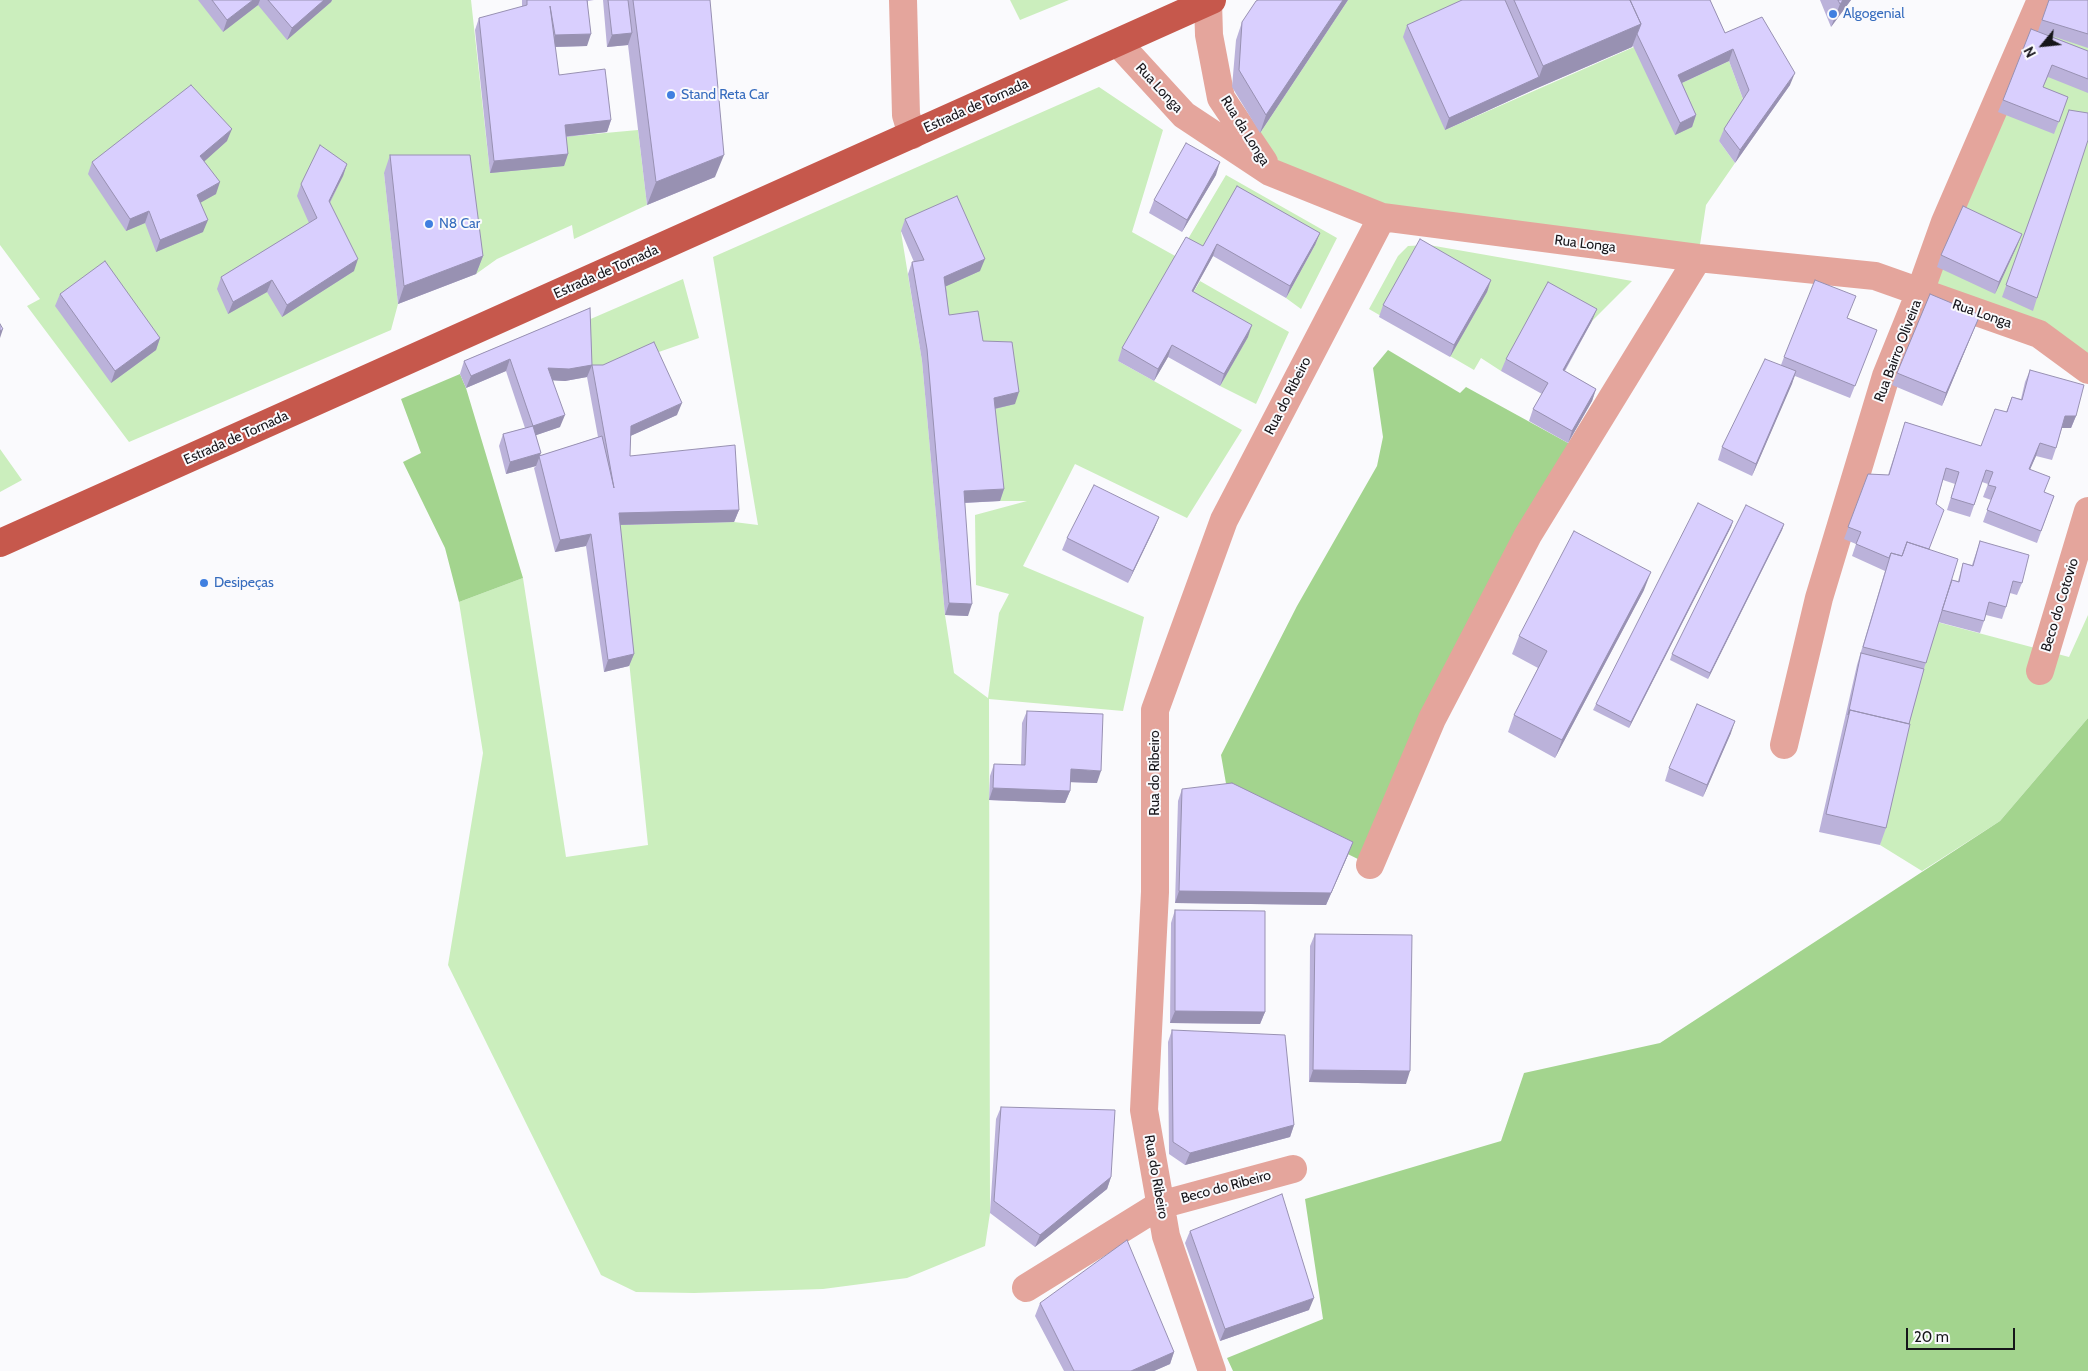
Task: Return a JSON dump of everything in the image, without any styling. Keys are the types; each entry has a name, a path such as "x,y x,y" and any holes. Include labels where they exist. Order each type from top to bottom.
{"main road":[{"name":"Estrada de Tornada","path":"0,544 1210,1"}],"street":[{"path":"903,0 906,115 912,135"},
{"name":"Rua Bairro Oliveira","path":"1784,744 1820,598 1886,376 1920,292 1945,222 2041,0"},
{"name":"Rua da Longa","path":"1210,1 1209,35 1221,98 1270,172"},
{"name":"Rua Longa","path":"1118,43 1184,115 1270,172 1382,217 1698,258 1875,276 2039,334 2088,370"},
{"name":"Rua do Ribeiro","path":"1212,1371 1166,1236 1144,1110 1155,892 1155,710 1224,520 1382,217"},
{"path":"1370,865 1435,713 1524,544 1698,258"},
{"name":"Beco do Cotovio","path":"2040,671 2088,510"},
{"name":"Beco do Ribeiro","path":"1026,1288 1160,1205 1293,1169"}],"green space":[{"path":"0,0 471,0 490,173 561,137 638,130 647,205 574,239 572,225 497,259 476,274 384,173 398,304 391,330 129,442 27,306 40,299 0,245"},
{"path":"1010,0 1069,0 1020,20"},
{"path":"1348,0 1484,0 1445,130 1634,47 1673,87 1729,61 1744,102 1719,141 1735,163 1706,205 1698,258 1382,217 1270,172 1260,133"},
{"path":"2088,0 2088,370 1920,292 2026,41"},
{"path":"1099,87 1163,130 1132,232 1177,257 1118,361 1242,430 1187,518 1075,464 1023,566 1144,617 1123,711 989,699 990,1213 985,1246 907,1278 823,1289 694,1293 636,1292 601,1275 448,965 483,753 459,602 523,578 566,857 648,845 615,525 734,522 758,525 713,257","holes":["952,208 940,289 945,327 1000,501 1027,501 975,515 976,585 1009,594 999,613 988,698 954,673 945,615 922,361 901,232"]},
{"path":"1226,175 1337,238 1301,309 1286,298 1315,245 1233,198 1198,259 1182,249"},
{"path":"1429,245 1632,281 1592,321 1501,371 1481,358 1474,370 1369,309 1398,256 1408,246"},
{"path":"683,279 699,338 587,377 586,321"},
{"path":"1200,281 1289,332 1256,404 1220,386 1247,337 1187,303"},
{"path":"1388,350 1460,393 1466,387 1568,443 1582,448 1370,865 1228,795 1221,755 1297,606 1377,466 1383,437 1373,368"},
{"path":"460,374 466,388 523,578 459,602 445,548 403,462 421,453 401,399"},
{"path":"0,449 22,480 0,492"},
{"path":"2088,615 2088,718 2000,821 1922,871 1880,845 1903,742 1937,622 2069,657"},
{"path":"2088,718 2088,1371 1233,1371 1227,1358 1323,1319 1305,1199 1501,1141 1524,1073 1660,1043 2000,821"}],"building":[{"path":"212,0 253,0 227,20"},
{"path":"268,0 324,0 292,28"},
{"path":"527,0 587,0 591,34 555,35 550,6 559,75 605,69 611,120 565,125 568,154 494,161 479,18 527,5"},
{"path":"608,0 628,0 632,33 612,35"},
{"name":"Stand Reta Car","path":"633,0 710,0 724,155 656,182"},
{"path":"1258,0 1343,0 1266,115 1239,70 1242,22"},
{"path":"1462,0 1505,0 1539,77 1449,118 1407,25"},
{"path":"1514,0 1630,0 1641,24 1543,66"},
{"path":"1630,0 1710,0 1725,33 1762,17 1795,73 1740,150 1724,129 1749,90 1733,49 1678,75 1696,115 1680,123 1637,34 1641,24"},
{"path":"2049,0 2088,0 2088,34 2042,20"},
{"path":"2031,29 2088,51 2088,79 2052,65 2043,87 2068,97 2059,122 2003,100"},
{"path":"191,85 232,129 200,156 220,182 197,195 208,220 160,240 149,211 130,219 92,162"},
{"path":"2069,110 2088,113 2088,140 2037,298 2006,285"},
{"path":"1186,143 1220,162 1187,220 1154,200"},
{"path":"320,145 347,164 329,201 358,259 287,305 272,280 233,302 221,277 317,218 301,184"},
{"name":"N8 Car","path":"390,155 470,155 483,256 404,286"},
{"path":"1237,186 1320,233 1290,286 1217,244 1192,291 1252,325 1224,374 1172,345 1158,369 1122,348 1186,237 1203,246"},
{"path":"957,196 985,259 944,277 949,315 978,311 983,341 1012,342 1019,392 994,398 1004,489 964,491 972,604 949,603 927,349 912,262 924,260 905,219"},
{"path":"1963,206 2022,234 1999,282 1941,255"},
{"path":"1420,239 1491,280 1454,345 1383,305"},
{"path":"105,261 160,338 115,371 60,294"},
{"path":"1815,280 1856,296 1847,318 1877,330 1855,386 1784,357"},
{"path":"1548,282 1597,309 1563,370 1596,389 1572,431 1533,409 1548,383 1506,359"},
{"path":"1930,294 1980,315 1946,393 1897,373"},
{"path":"590,308 592,365 569,369 548,368 565,415 533,426 510,359 471,376 464,361"},
{"path":"654,342 682,403 631,426 630,456 735,445 739,510 619,513 634,654 608,660 591,534 560,540 539,456 602,436 614,488 592,365 603,365"},
{"path":"1765,359 1796,371 1756,464 1722,447"},
{"path":"2030,370 2084,385 2076,416 2065,416 2056,448 2040,443 2029,469 2050,477 2044,492 2054,496 2041,531 1987,510 1996,487 1988,485 1993,472 1986,470 1974,505 1951,498 1959,472 1946,468 1936,504 1944,510 1929,549 1907,542 1902,556 1891,553 1889,558 1856,544 1861,532 1848,527 1868,474 1889,475 1905,422 1981,446 1995,409 2007,412 2012,397 2022,400"},
{"path":"533,426 541,453 510,462 503,434"},
{"path":"1094,485 1159,517 1133,571 1067,538"},
{"path":"1698,503 1733,521 1631,722 1596,704"},
{"path":"1746,505 1784,524 1710,673 1672,654"},
{"path":"1574,531 1651,572 1562,740 1514,715 1547,651 1519,636"},
{"path":"1980,541 2029,555 2022,583 2013,581 2006,607 1989,602 1984,621 1942,610 1952,580 1959,582 1963,563 1973,566"},
{"path":"1907,542 1958,559 1926,663 1863,647 1891,553 1902,556"},
{"path":"1861,653 1924,669 1909,724 1850,710 1848,715"},
{"path":"1697,704 1735,721 1707,785 1669,768"},
{"path":"1850,710 1910,724 1886,828 1826,814"},
{"path":"1027,711 1103,714 1101,771 1071,769 1070,791 993,788 994,764 1025,765"},
{"path":"1232,783 1353,842 1331,893 1179,891 1182,789"},
{"path":"1175,910 1265,911 1265,1012 1175,1011"},
{"path":"1315,934 1412,935 1410,1071 1313,1070"},
{"path":"1172,1030 1285,1035 1294,1125 1190,1153 1173,1142"},
{"path":"1001,1107 1115,1110 1111,1177 1040,1235 994,1201"},
{"path":"1282,1194 1314,1298 1225,1329 1190,1231"},
{"path":"1127,1240 1174,1352 1131,1371 1074,1371 1040,1303"}],"place":[{"name":"Algogenial","path":"1833,14"},
{"name":"Stand Reta Car","path":"671,95"},
{"name":"N8 Car","path":"429,224"},
{"name":"Desipeças","path":"204,583"}]}
